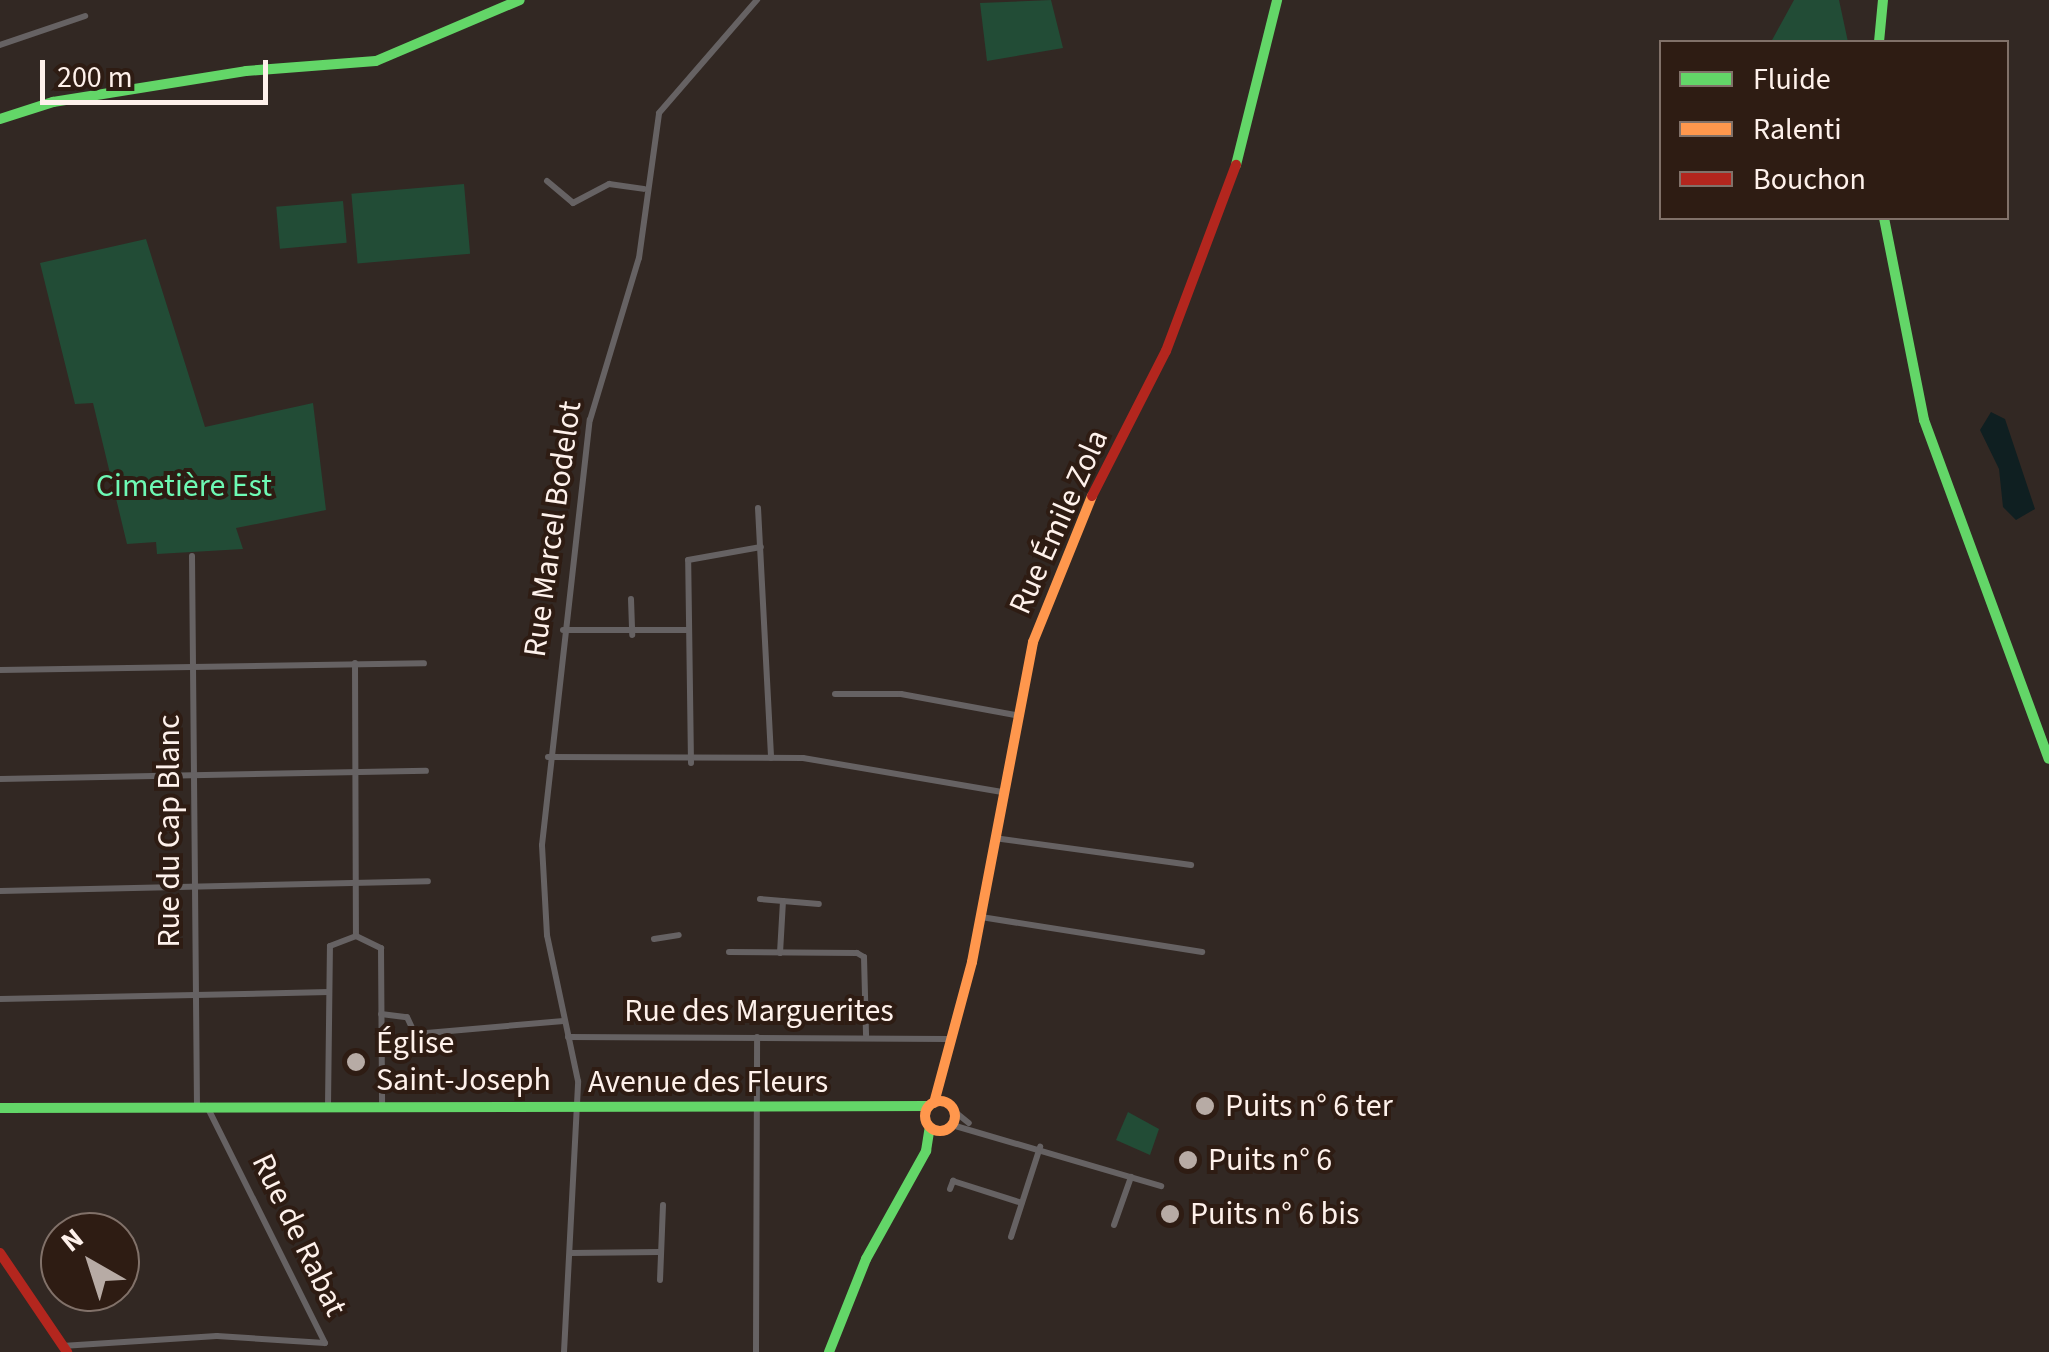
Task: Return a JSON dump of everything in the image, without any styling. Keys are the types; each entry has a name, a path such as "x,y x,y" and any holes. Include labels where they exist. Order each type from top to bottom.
{"street":[{"path":"0,119 120,92 264,68 376,61 520,0"},
{"name":"Rue Marcel Bodelot","path":"564,1352 578,1107 542,883 548,757 590,420 639,258 650,140 676,85 758,0"},
{"name":"Rue Émile Zola","path":"930,1127 938,1107 948,1039 980,917 1015,714 1056,576 1166,350 1252,122 1277,0"},
{"path":"1879,40 1882,0"},
{"path":"0,45 86,16"},
{"path":"547,182 573,202 609,184 644,189"},
{"path":"1884,220 1924,420 2049,760"},
{"path":"758,508 770,758"},
{"path":"691,763 688,560 761,548"},
{"name":"Rue du Cap Blanc","path":"192,556 194,887 202,1106"},
{"path":"632,599 632,635"},
{"path":"563,630 632,635 688,630"},
{"path":"355,663 356,936"},
{"path":"0,670 424,663"},
{"path":"835,694 900,694 1015,714"},
{"path":"548,757 691,763 770,758 1002,792"},
{"path":"0,779 426,771"},
{"path":"993,838 1190,865"},
{"path":"0,891 428,881"},
{"path":"760,899 818,904"},
{"path":"780,953 783,902"},
{"path":"980,917 1202,952"},
{"path":"654,939 679,935"},
{"path":"328,1106 330,946 356,936 381,948 382,1106"},
{"path":"728,952 857,953 864,957 866,1035"},
{"path":"0,999 329,992"},
{"path":"381,1014 407,1017 415,1034 563,1022"},
{"name":"Rue des Marguerites","path":"568,1037 866,1035 948,1039"},
{"path":"756,1036 756,1352"},
{"name":"Rue de Rabat","path":"158,1339 218,1336 324,1343 202,1106"},
{"path":"938,1107 970,1124 1160,1186"},
{"path":"938,1107 948,1128"},
{"name":"Avenue des Fleurs","path":"0,1108 938,1107"},
{"path":"829,1352 930,1127 970,1124"},
{"path":"915,1166 948,1128"},
{"path":"1011,1237 1040,1146"},
{"path":"1114,1224 1131,1177"},
{"path":"950,1189 953,1181 1022,1204"},
{"path":"660,1280 663,1206"},
{"path":"570,1254 660,1252"},
{"path":"0,1253 64,1349 158,1339 162,1352"}],"green space":[{"path":"1051,0 1063,48 987,61 980,3"},
{"path":"1794,0 1839,0 1848,40 1772,40"},
{"path":"464,184 470,254 358,264 351,194"},
{"path":"343,201 347,243 280,249 276,207"},
{"name":"Cimetière Est","path":"146,239 205,427 313,403 326,510 236,528 243,549 157,554 156,542 127,544 93,403 75,404 40,263"},
{"path":"1128,1112 1159,1129 1150,1155 1116,1140"}],"shaded area":[{"path":"1991,412 2005,419 2035,509 2016,520 2003,507 1999,469 1980,430"}],"traffic: fast":[{"path":"0,119 53,102 246,71 376,61 520,0"},
{"path":"1236,165 1277,0"},
{"path":"1879,40 1883,0"},
{"path":"1884,220 1924,420 2049,759"},
{"path":"0,1108 929,1106"},
{"path":"829,1352 866,1259 926,1151 930,1127"}],"traffic: slow":[{"path":"934,1103 972,962 1033,642 1092,496"},
{"path":"940,1101 954,1110 955,1116 946,1130 940,1131 926,1122 925,1116 934,1102 940,1101"}],"traffic: jam":[{"path":"1092,496 1166,351 1236,165"},
{"path":"0,1253 67,1352"}],"place":[{"name":"Église Saint-Joseph","path":"356,1062"},
{"name":"Puits n° 6 ter","path":"1205,1106"},
{"name":"Puits n° 6","path":"1188,1160"},
{"name":"Puits n° 6 bis","path":"1170,1214"}]}
